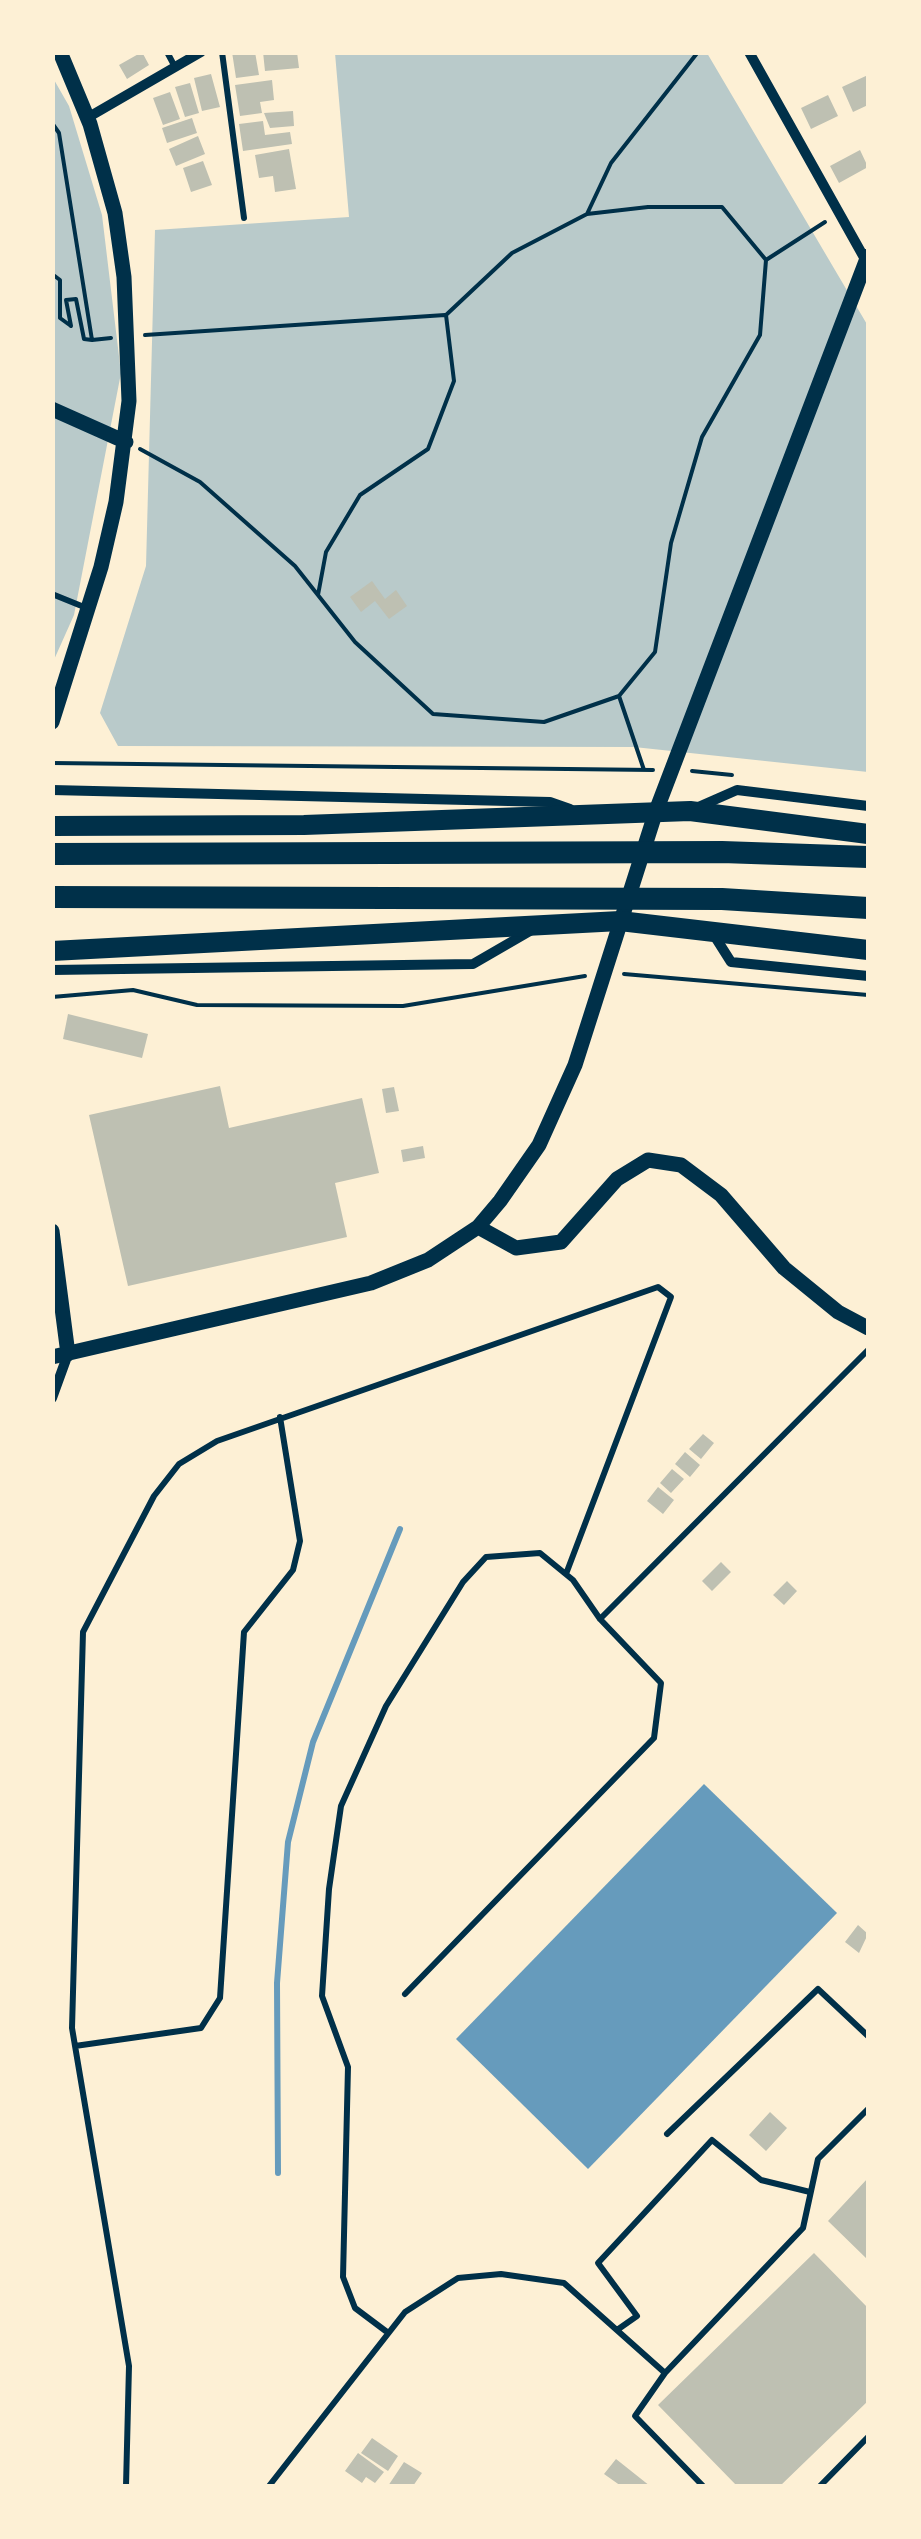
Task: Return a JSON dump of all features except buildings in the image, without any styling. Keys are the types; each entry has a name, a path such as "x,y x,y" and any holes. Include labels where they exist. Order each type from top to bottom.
{"highway":[{"path":"52,826 304,826 690,811 868,834"},
{"path":"52,854 722,852 868,858"},
{"path":"52,897 722,899 868,908"},
{"path":"52,951 264,943 543,922 620,922 868,950"}],"street":[{"path":"52,722 90,610 116,502 129,401 124,276 114,213 88,118 60,52"},
{"path":"88,118 200,52"},
{"path":"60,1355 371,1284 428,1260 478,1227 539,1145 576,1065 656,811 868,261 748,52"},
{"path":"52,409 126,442"},
{"path":"52,790 550,802 587,815"},
{"path":"690,811 737,790 868,806"},
{"path":"52,970 473,964 543,922"},
{"path":"710,930 731,962 868,976"},
{"path":"478,1227 516,1248 561,1242 617,1179 648,1160 681,1165 721,1194 784,1268 838,1312 868,1328"},
{"path":"52,1231 60,1355 52,1398"}],"lane":[{"path":"167,52 175,67"},
{"path":"222,52 244,218"},
{"path":"52,594 90,610"},
{"path":"126,2486 129,2366 75,2046 83,1632 154,1496 179,1464 216,1441 658,1287 671,1297 566,1574"},
{"path":"600,1619 868,1350"},
{"path":"75,2046 200,2028 220,1998 244,1632 293,1570 300,1541 280,1417"},
{"path":"387,2332 355,2308 342,2277 348,2067 322,1996 329,1889 341,1806 386,1706 462,1582 486,1557 540,1553 566,1574 600,1619 661,1684 654,1738 405,1994"},
{"path":"667,2134 818,1989 868,2036"},
{"path":"703,2486 635,2416 665,2372 803,2228 818,2159 868,2109"},
{"path":"617,2330 636,2316 598,2264 712,2140 760,2180 810,2192"},
{"path":"270,2486 404,2312 458,2278 501,2274 564,2283 665,2372"},
{"path":"820,2486 868,2437"}],"path":[{"path":"587,214 610,163 698,52"},
{"path":"126,442 200,482 295,566 355,642 433,714 544,722 619,696 656,652 671,542 702,437 760,335 766,260 722,207 648,207 587,214 512,253 446,315 220,330"},
{"path":"766,260 840,212"},
{"path":"52,274 60,280 60,318 71,326 66,300 76,299 84,339 92,340"},
{"path":"318,595 326,552 360,494 428,449 454,381 446,315"},
{"path":"619,696 644,770"},
{"path":"52,763 674,769 733,775"},
{"path":"52,997 134,990 198,1005 403,1006 605,972 868,995"}],"shaded area":[{"path":"335,53 707,53 868,326 868,772 634,747 118,746 100,713 146,566 155,230 349,217"},
{"path":"53,78 69,106 102,215 121,373 74,615 53,662"}],"water":[{"path":"704,1784 837,1913 588,2169 456,2039"}],"waterway":[{"path":"278,2173 277,1983 288,1842 313,1742 400,1529"}]}
